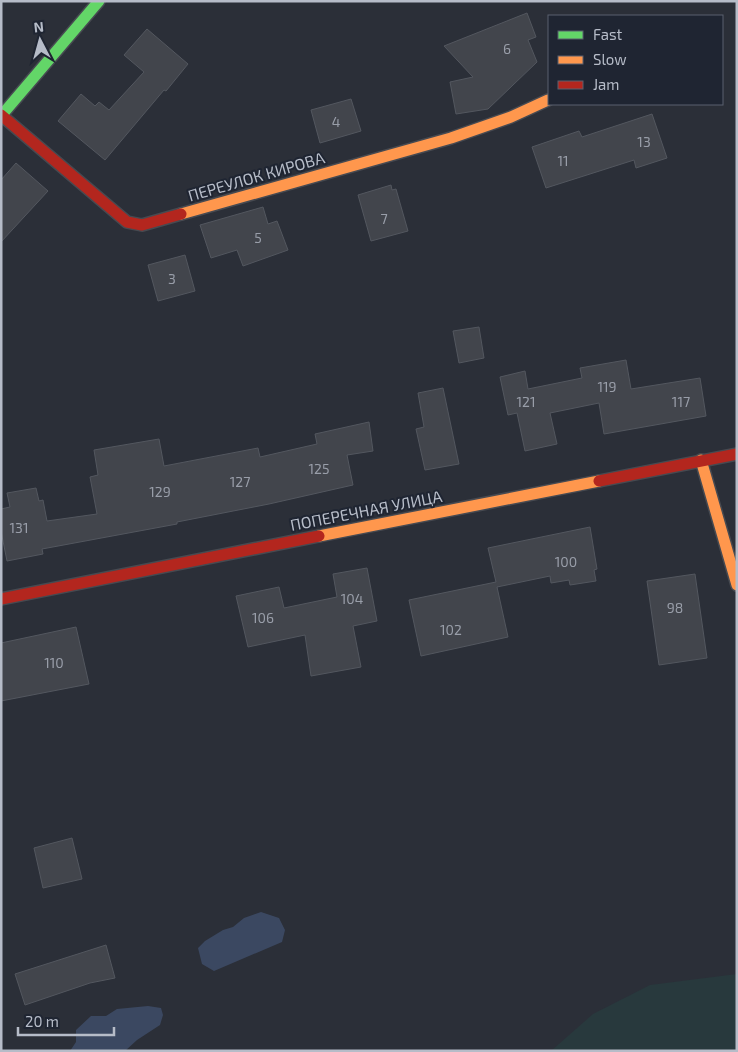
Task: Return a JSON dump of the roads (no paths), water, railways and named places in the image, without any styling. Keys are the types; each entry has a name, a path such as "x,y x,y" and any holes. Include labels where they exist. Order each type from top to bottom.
{"street":[{"path":"1,116 99,1"},
{"name":"ПЕРЕУЛОК КИРОВА","path":"1,116 127,222 142,225 451,138 511,117 548,100"},
{"name":"ПОПЕРЕЧНАЯ УЛИЦА","path":"1,600 737,454"},
{"path":"701,460 737,585"}],"water":[{"path":"261,912 279,918 285,930 282,942 214,971 202,964 198,948 205,941 223,930 233,927 244,918"},
{"path":"148,1006 161,1008 163,1015 160,1025 137,1040 125,1051 70,1051 76,1042 76,1030 91,1016 106,1016 117,1009"}]}
